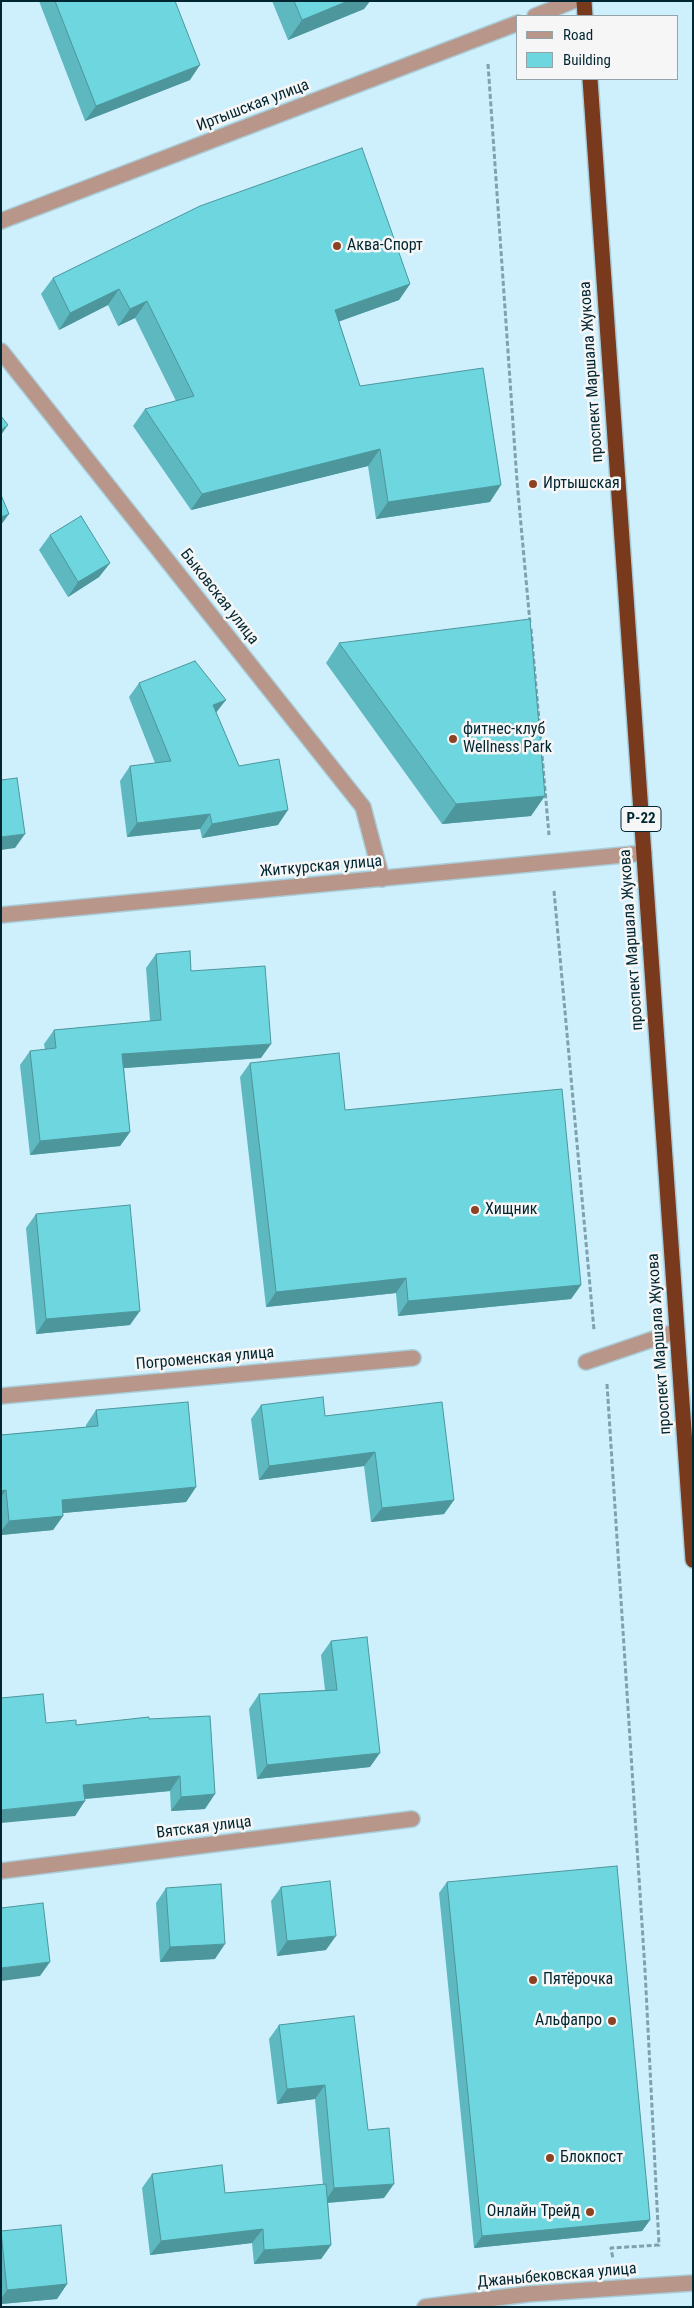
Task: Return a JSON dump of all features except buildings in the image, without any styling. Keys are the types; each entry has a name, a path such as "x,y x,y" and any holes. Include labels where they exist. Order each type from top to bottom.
{"highway":[{"path":"584,1 585,15"},
{"name":"проспект Маршала Жукова","path":"590,80 693,1560"}],"street":[{"path":"538,15 573,1"},
{"name":"Иртышская улица","path":"1,221 516,24"},
{"name":"Быковская улица","path":"1,351 363,807 382,879"},
{"name":"Житкурская улица","path":"1,915 644,853"},
{"path":"586,1362 677,1331"},
{"name":"Погроменская улица","path":"1,1396 413,1358"},
{"name":"Вятская улица","path":"1,1871 412,1819"},
{"name":"Джаныбековская улица","path":"425,2307 528,2294 693,2283"}],"path":[{"path":"491,86 517,480 595,1334 604,1356 645,1970 659,2245 612,2248 617,2288"}],"place":[{"name":"Аква-Спорт","path":"337,246"},
{"name":"Иртышская","path":"533,484"},
{"name":"фитнес-клуб Wellness Park","path":"453,739"},
{"name":"Хищник","path":"475,1210"},
{"name":"Пятёрочка","path":"533,1980"},
{"name":"Альфапро","path":"612,2021"},
{"name":"Блокпост","path":"550,2158"},
{"name":"Онлайн Трейд","path":"590,2212"}]}
